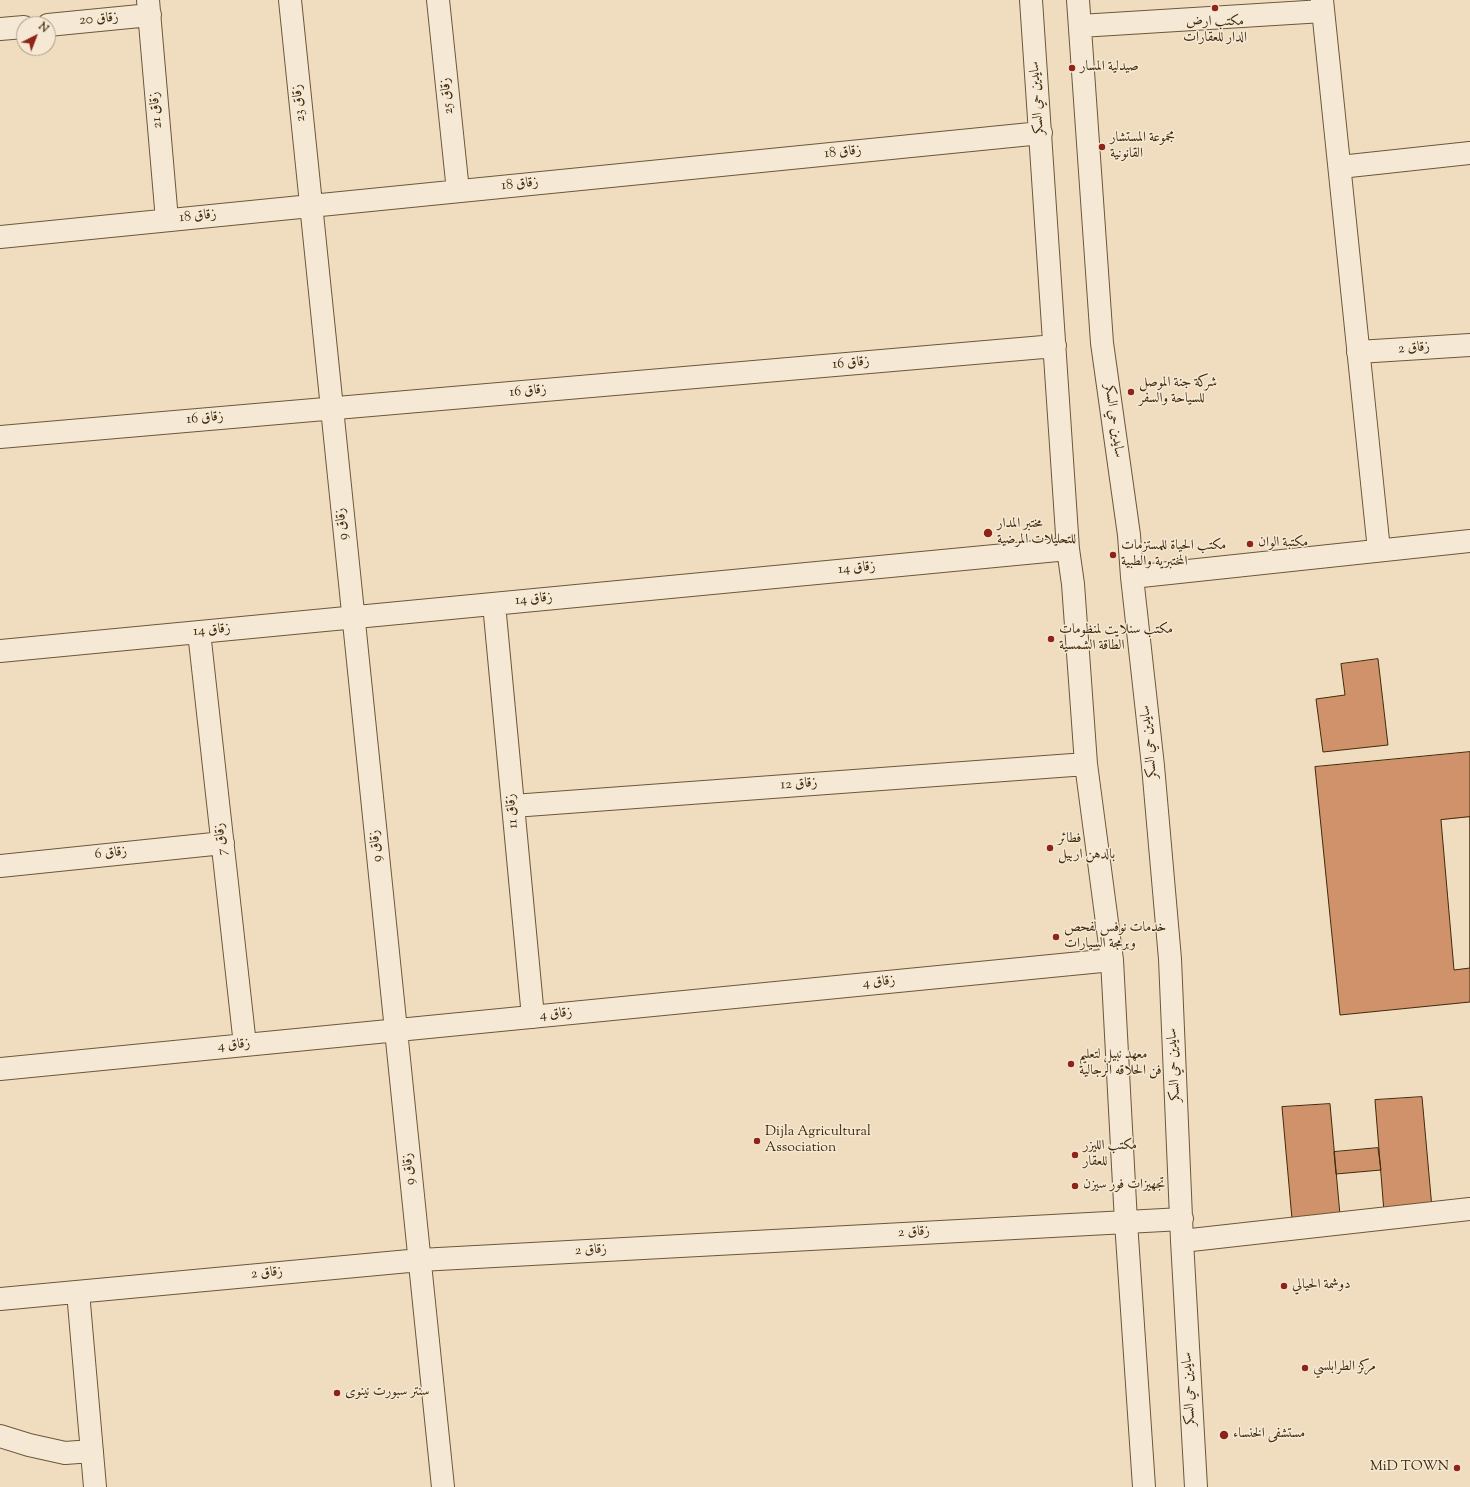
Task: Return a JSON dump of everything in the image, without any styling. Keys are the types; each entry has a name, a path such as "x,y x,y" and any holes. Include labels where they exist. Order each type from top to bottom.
{"street":[{"name":"زقاق 23","path":"290,0 310,206"},
{"name":"زقاق 25","path":"438,0 458,191"},
{"name":"سايدين حي السكر","path":"1031,0 1056,346 1068,549 1073,584 1086,764 1112,960 1126,1222 1144,1487"},
{"name":"سايدين حي السكر","path":"1078,0 1102,343 1129,534 1132,577 1153,766 1170,959 1182,1241 1196,1487"},
{"path":"1080,26 1322,5 1340,167 1378,550"},
{"name":"زقاق 20","path":"56,24 149,8"},
{"name":"زقاق 21","path":"149,8 166,220"},
{"path":"0,29 16,28"},
{"name":"زقاق 18","path":"0,237 1041,133"},
{"path":"1340,167 1470,153"},
{"name":"زقاق 9","path":"310,206 420,1260 442,1487"},
{"name":"زقاق 2","path":"1358,352 1470,345"},
{"name":"زقاق 16","path":"0,437 1056,346"},
{"path":"1132,577 1470,541"},
{"name":"زقاق 14","path":"0,651 1068,549"},
{"name":"زقاق 11","path":"494,604 533,1017"},
{"name":"زقاق 7","path":"199,632 245,1045"},
{"name":"زقاق 12","path":"513,806 1086,764"},
{"name":"زقاق 6","path":"0,866 223,843"},
{"name":"زقاق 4","path":"0,1069 1112,960"},
{"path":"1182,1241 1470,1209"},
{"name":"زقاق 2","path":"0,1299 420,1260 1182,1219"},
{"path":"78,1292 95,1487"},
{"path":"0,1436 29,1445 65,1453 92,1451"}],"building":[{"path":"1378,659 1388,745 1323,752 1316,699 1345,695 1341,664"},
{"path":"1470,752 1470,1002 1340,1015 1315,767"},
{"path":"1470,817 1470,968 1454,970 1441,820"},
{"path":"1422,1097 1432,1208 1384,1212 1375,1100"},
{"path":"1330,1104 1340,1215 1292,1219 1282,1107"},
{"path":"1378,1148 1381,1170 1336,1174 1334,1152"}],"place":[{"name":"مكتب ارض الدار للعقارات","path":"1215,8"},
{"name":"صيدلية المسار","path":"1072,68"},
{"name":"مجموعة المستشار القانونية","path":"1102,147"},
{"name":"شركة جنة الموصل للسياحة والسفر","path":"1131,392"},
{"name":"مختبر المدار للتحليلات المرضية","path":"988,533"},
{"name":"مكتبة الوان","path":"1250,544"},
{"name":"مكتب الحياة للمستزمات المختبرية والطبية","path":"1113,555"},
{"name":"مكتب سنلايت لمنظومات الطاقة الشمسية","path":"1051,639"},
{"name":"فطائر بالدهن اربيل","path":"1050,848"},
{"name":"خدمات نوفس لفحص وبرمجة السيارات","path":"1056,937"},
{"name":"معهد نبيل لتعليم فن الحلاقه الرجالية","path":"1071,1064"},
{"name":"Dijla Agricultural Association","path":"757,1141"},
{"name":"مكتب الليزر للعقار","path":"1075,1155"},
{"name":"تجهيزات فور سيزن","path":"1075,1186"},
{"name":"دوشمة الحيالي","path":"1284,1286"},
{"name":"مركز الطرابلسي","path":"1305,1368"},
{"name":"سنتر سبورت نينوى","path":"337,1393"},
{"name":"مستشفى الخنساء","path":"1224,1435"},
{"name":"MiD TOWN","path":"1457,1468"}]}
